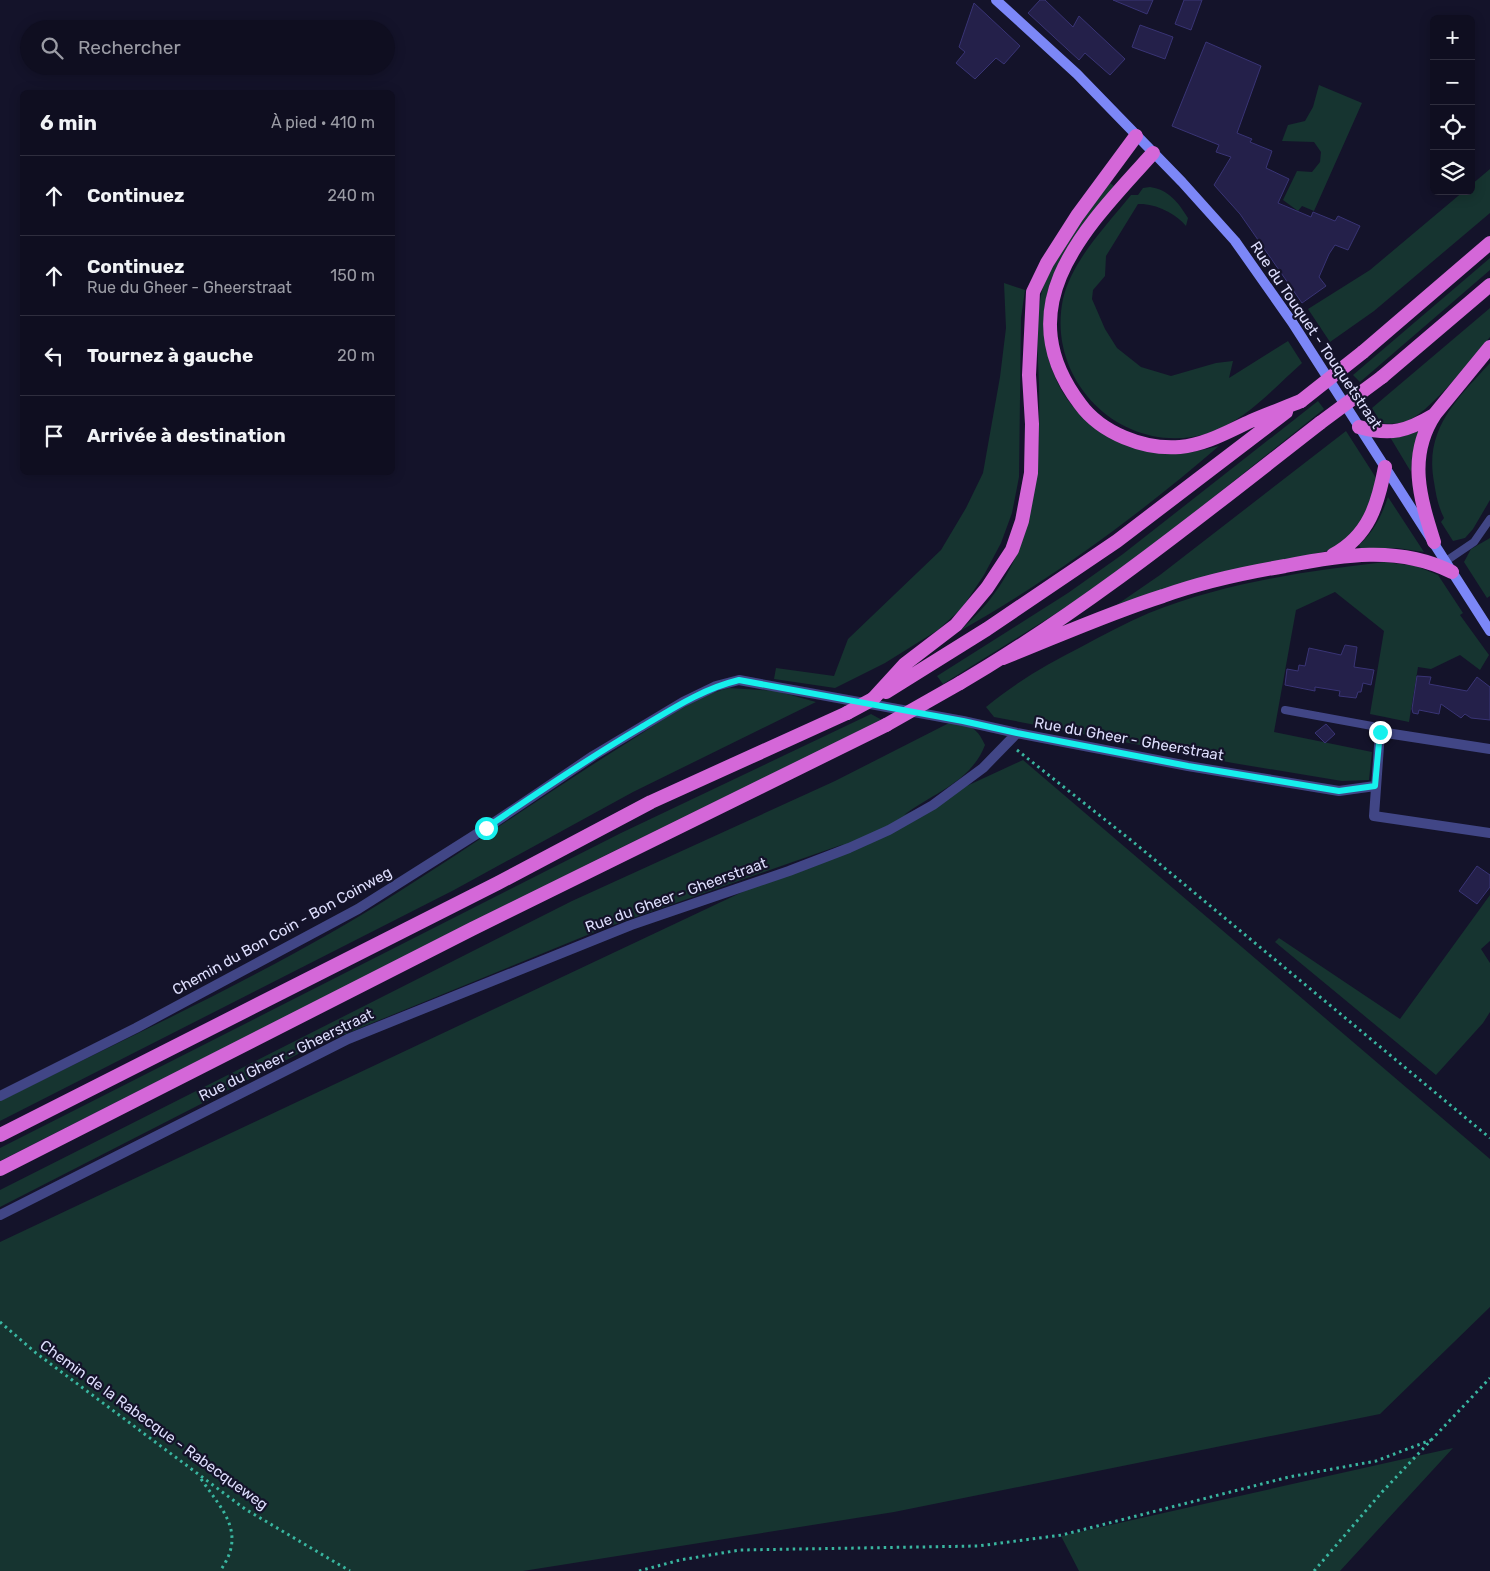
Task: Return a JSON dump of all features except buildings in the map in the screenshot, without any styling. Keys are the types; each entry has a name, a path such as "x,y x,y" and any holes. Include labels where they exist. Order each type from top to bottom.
{"highway":[{"path":"873,699 905,664 956,625 988,588 1012,550 1022,521 1031,473 1030,357 1033,292 1047,263 1077,216 1136,136"},
{"path":"1153,153 1118,192 1084,236 1056,284 1050,312 1049,336 1055,362 1067,387 1086,413 1112,432 1143,444 1181,447 1217,437 1300,401"},
{"path":"0,1135 505,879 651,802 847,713 928,667 1117,541 1363,352 1490,243"},
{"path":"0,1169 472,929 886,724 1003,658 1101,592 1382,376 1490,285"},
{"path":"1434,542 1417,481 1420,451 1429,422 1490,346"},
{"path":"1359,427 1380,433 1399,431 1435,414"},
{"path":"1328,558 1355,540 1369,522 1380,495 1385,467"},
{"path":"1003,658 1162,596 1233,576 1328,558 1373,554 1401,555 1449,566"}],"main road":[{"name":"Rue du Touquet - Touquetstraat","path":"996,0 1076,74 1235,241 1292,322 1490,631"}],"street":[{"name":"Chemin du Bon Coin - Bon Coinweg","path":"0,1096 153,1019 358,909 486,828 593,756 684,702 716,686 739,680 963,721 1017,733"},
{"path":"1490,749 1380,732 1374,816 1490,833"},
{"name":"Rue du Gheer - Gheerstraat","path":"0,1215 348,1039 631,925 789,871 881,833 934,804 983,768 1017,733 1188,766 1339,791 1375,786"}],"lane":[{"path":"1449,566 1474,542 1490,519"},
{"path":"1285,710 1372,726 1380,732"}],"path":[{"path":"1008,742 1139,847 1490,1138"},
{"name":"Chemin de la Rabecque - Rabecqueweg","path":"0,1322 36,1353 245,1509 350,1571"},
{"path":"1314,1571 1430,1440 1490,1378"},
{"path":"639,1571 680,1560 740,1550 978,1546 1053,1537 1289,1477 1376,1461 1430,1440"},
{"path":"199,1476 226,1515 233,1538 231,1556 220,1571"}],"green space":[{"path":"1319,85 1362,103 1314,211 1302,206 1298,211 1283,200 1297,171 1312,172 1320,162 1321,152 1314,142 1282,141 1288,125 1305,121 1313,107"},
{"path":"1490,169 1490,213 1374,311 1330,342 1308,309 1370,270 1459,195 1475,195 1475,182"},
{"path":"1110,183 1114,186 1067,251 1054,274 1048,292 1044,311 1044,331 1047,351 1053,370 1061,389 1072,405 1093,423 1184,452 1193,452 1219,446 1158,497 1094,545 1028,590 960,631 991,598 1007,574 1019,549 1028,523 1037,469 1039,441 1037,329 1039,306 1046,279 1060,250"},
{"path":"1150,187 1168,194 1181,207 1188,218 1186,226 1177,217 1164,210 1151,205 1138,204 1106,256 1105,276 1093,290 1092,299 1105,329 1117,348 1141,367 1171,376 1216,363 1233,361 1229,378 1288,341 1302,363 1260,402 1237,419 1212,432 1181,438 1151,436 1123,425 1099,409 1080,387 1067,360 1061,331 1063,299 1074,271 1082,257 1131,195 1138,195 1143,188"},
{"path":"1490,258 1490,270 1360,382 1353,375"},
{"path":"1004,283 1025,290 1021,318 1019,477 1012,513 1001,543 984,575 962,608 938,630 885,663 835,688 774,679 776,668 834,676 848,639 941,550 966,508 983,473 1000,377 1006,328"},
{"path":"1490,308 1490,337 1437,398 1414,417 1404,422 1381,423 1372,408"},
{"path":"1490,363 1490,500 1473,529 1465,538 1453,541 1441,522 1444,518 1434,482 1432,463 1434,446 1446,416 1455,402"},
{"path":"1318,401 1324,409 1165,536 1071,604 943,684 937,676 1068,593 1123,554"},
{"path":"1346,431 1378,481 1364,520 1338,547 1323,552 1240,569 1099,617 1160,575"},
{"path":"1419,431 1412,457 1411,472 1390,437 1401,437"},
{"path":"1388,497 1424,552 1397,548 1361,549 1359,545 1376,523"},
{"path":"1490,538 1490,596 1487,598 1464,562 1471,549"},
{"path":"1385,562 1416,566 1438,575 1463,613 1460,615 1489,655 1480,670 1460,655 1431,669 1418,667 1409,722 1370,714 1384,631 1335,592 1296,610 1274,732 1372,752 1369,780 1342,781 1233,763 994,717 986,707 1020,682 1056,660 1149,613 1236,586 1295,574"},
{"path":"729,688 776,691 816,702 633,792 454,890 0,1121 0,1101 203,1001 303,949 400,891 667,717 692,703"},
{"path":"871,714 882,720 608,854 0,1161 0,1148 621,833"},
{"path":"949,723 971,728 982,738 985,745 979,758 961,778 904,815 1023,760 1490,1159 1490,1307 1380,1414 894,1512 523,1571 0,1571 0,1242 844,844 602,929 304,1051 0,1207 0,1190 572,901 835,781"},
{"path":"1490,895 1490,941 1481,949 1490,963 1490,1012 1483,1023 1436,1075 1275,942 1279,938 1400,1019"},
{"path":"1453,1448 1340,1571 1079,1571 1061,1536"}],"route":[{"path":"486,828 593,756 684,702 716,686 739,680 963,721 1188,766 1339,791 1375,786 1380,732"}]}
